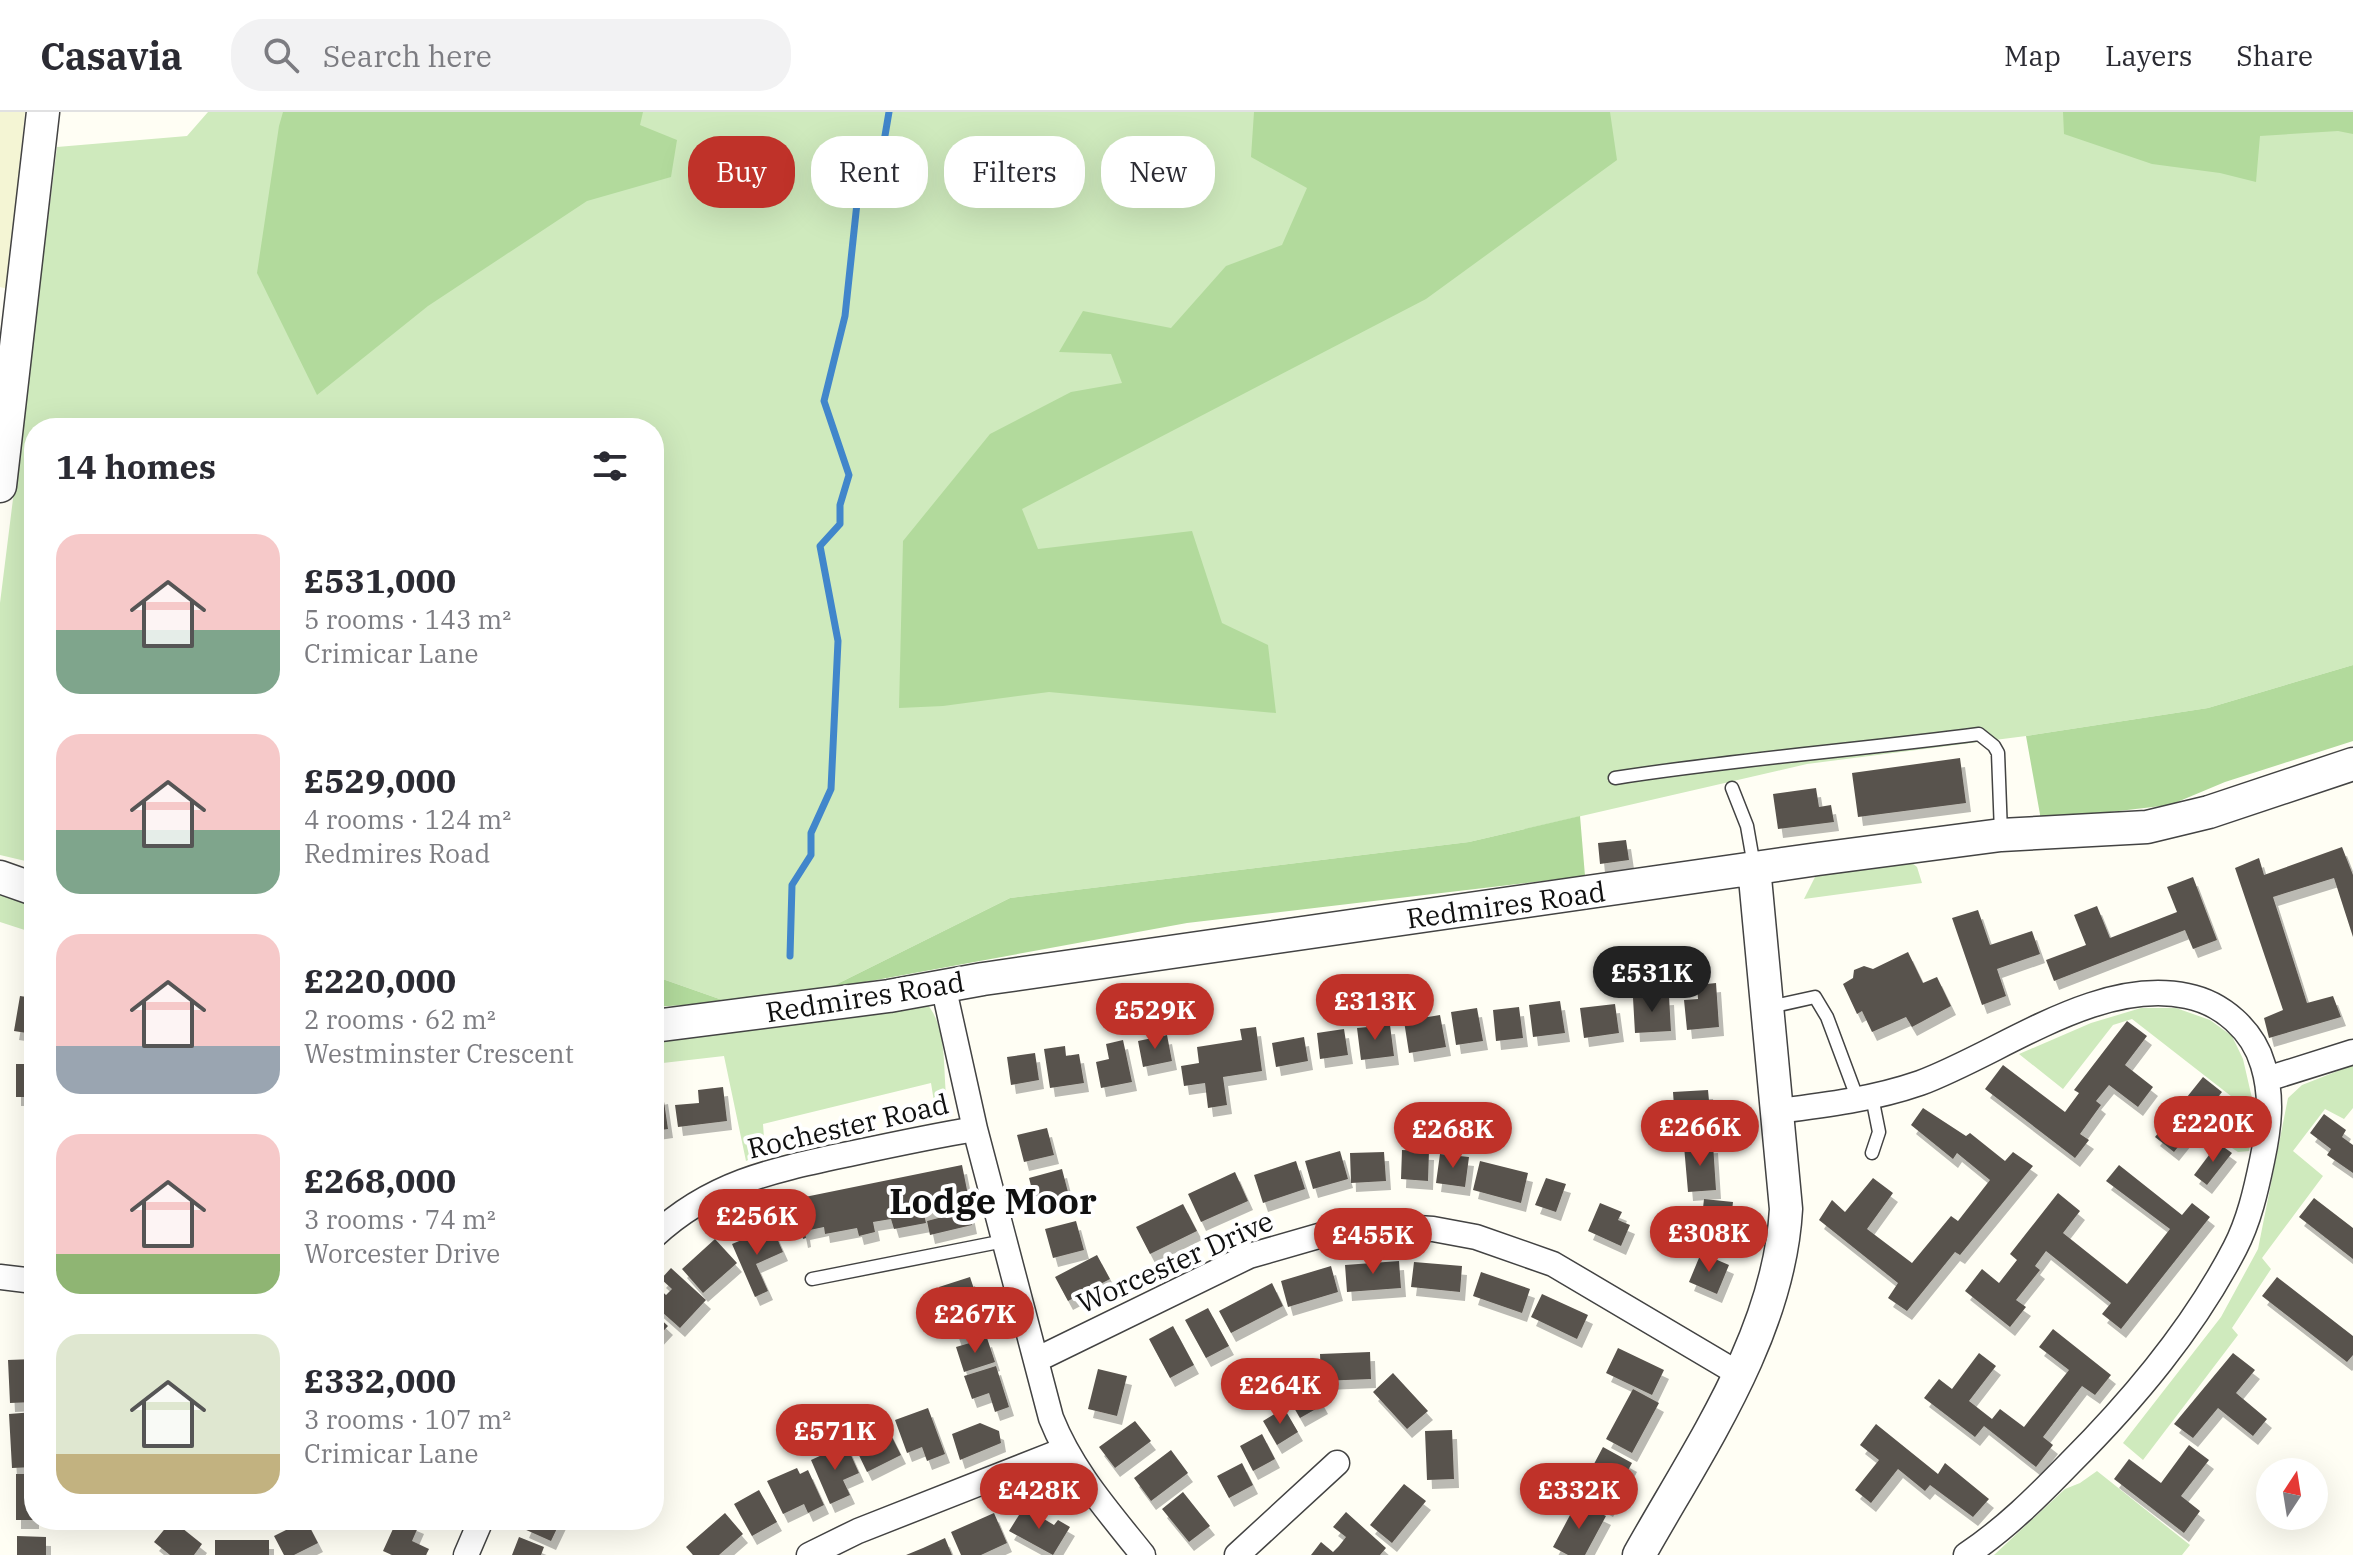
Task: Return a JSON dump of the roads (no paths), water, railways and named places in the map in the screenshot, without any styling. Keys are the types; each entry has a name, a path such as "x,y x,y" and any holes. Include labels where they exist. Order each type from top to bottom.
{"street":[{"path":"0,478 43,112"},
{"name":"Redmires Road","path":"664,1025 889,996 943,985 1754,867 2001,835 2147,827 2209,812 2353,764"},
{"path":"1639,1555 1739,1374 1771,1294 1784,1233 1786,1209 1778,1111 1754,867"},
{"path":"0,877 24,885"},
{"path":"943,985 975,1129 1051,1418 1064,1450 1085,1482 1143,1555"},
{"path":"1778,1111 1865,1098 1925,1081 2098,1003 2138,993 2188,996 2212,1004 2233,1018 2248,1034 2260,1055 2271,1107 2254,1195 2236,1246 2198,1311 2112,1422 2024,1511 1969,1554"},
{"path":"2267,1079 2353,1052"},
{"name":"Rochester Road","path":"664,1226 706,1196 772,1170 975,1129"},
{"name":"Worcester Drive","path":"1036,1360 1249,1256 1343,1229 1384,1226 1433,1229 1476,1237 1553,1264 1739,1374"},
{"path":"0,1277 24,1280"},
{"path":"809,1555 858,1531 1064,1450"},
{"path":"1237,1555 1337,1463"},
{"path":"466,1555 477,1530"}],"lane":[{"path":"1615,778 1714,763 1979,734 1998,753 2001,835"},
{"path":"1732,788 1747,826 1754,867"},
{"path":"1767,1008 1815,997 1879,1132 1872,1153"},
{"path":"812,1279 1004,1241"}],"waterway":[{"path":"790,956 792,885 811,855 811,833 831,789 838,641 820,546 840,524 840,505 849,475 824,401 845,316 857,203 880,165 889,112"}],"district":[{"name":"Lodge Moor","path":"993,1201"}]}
